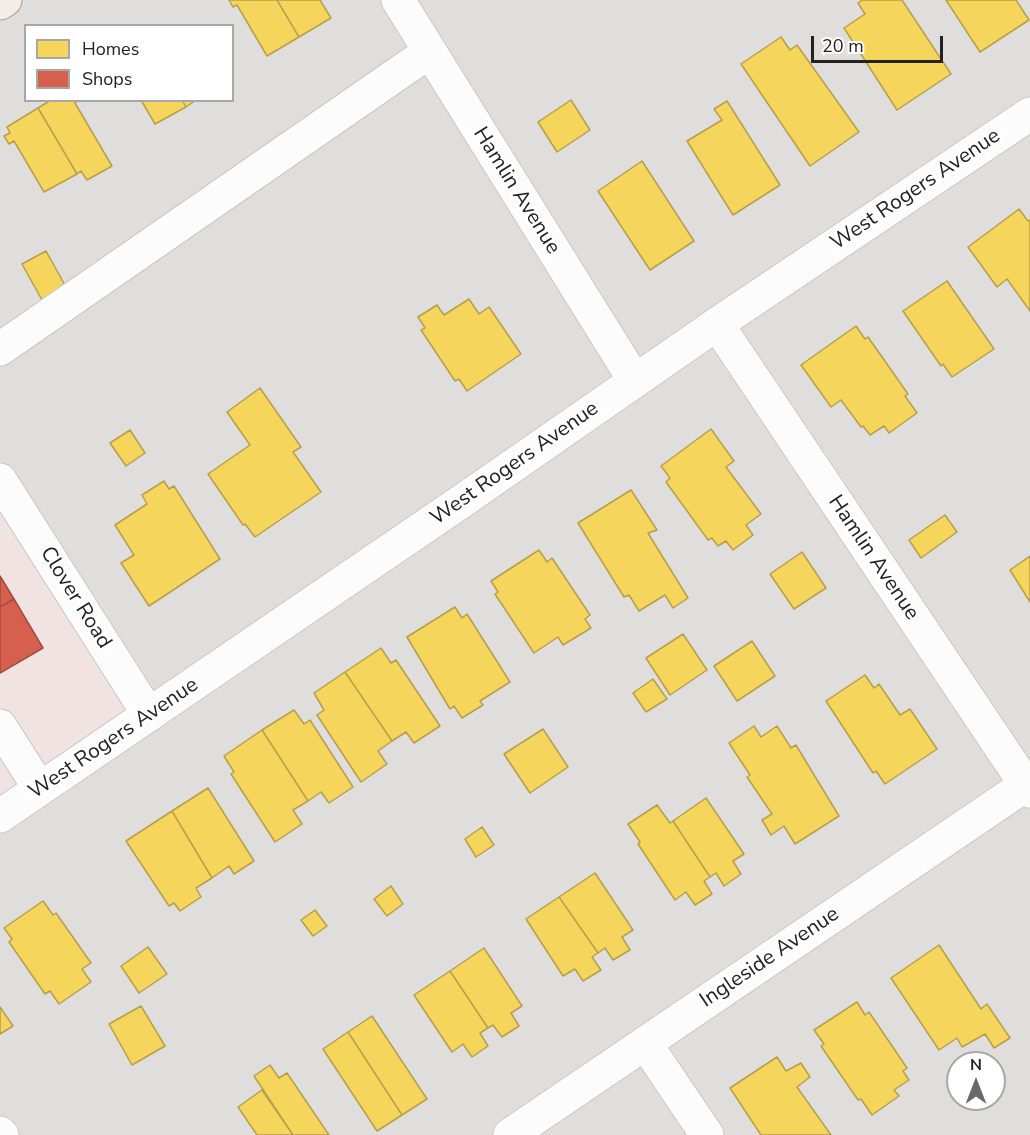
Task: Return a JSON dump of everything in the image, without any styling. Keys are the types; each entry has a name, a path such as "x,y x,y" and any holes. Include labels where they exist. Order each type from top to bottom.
{"main road":[{"path":"0,3 5,0"}],"street":[{"name":"Hamlin Avenue","path":"398,0 635,381"},
{"path":"0,349 429,52"},
{"name":"West Rogers Avenue","path":"0,816 717,324 1030,114"},
{"name":"Hamlin Avenue","path":"717,324 1029,786"},
{"name":"Clover Road","path":"0,480 149,715"},
{"path":"0,726 40,789"},
{"name":"Ingleside Avenue","path":"510,1135 1029,786"},
{"path":"645,1043 707,1135"}],"shaded area":[{"path":"0,0 1030,0 1030,1135 0,1135"},
{"path":"0,477 145,726 0,824"}],"building: Homes":[{"path":"229,0 277,0 299,37 267,56 237,5 233,7"},
{"path":"277,0 320,0 331,18 299,37"},
{"path":"862,0 902,0 951,74 897,110 844,28 865,14 858,3"},
{"path":"946,0 1016,0 1029,20 980,52"},
{"path":"781,37 790,50 797,45 859,132 810,166 741,64"},
{"path":"571,100 590,130 557,152 538,122"},
{"path":"727,101 780,185 733,215 687,141 722,120 714,109"},
{"path":"48,102 76,102 112,166 87,180 81,171 77,174 38,108"},
{"path":"142,102 183,102 186,107 155,124"},
{"path":"183,102 193,102 186,107"},
{"path":"38,108 77,174 44,192 14,141 9,144 4,136 10,133 7,127"},
{"path":"642,161 694,241 650,270 598,191"},
{"path":"1019,209 1028,221 1030,220 1030,311 1007,279 997,287 968,247"},
{"path":"46,251 66,287 42,300 22,264"},
{"path":"947,281 994,349 952,377 943,364 941,366 903,311"},
{"path":"469,299 479,314 489,307 521,354 467,391 459,379 455,381 421,330 425,328 418,317 437,305 444,315"},
{"path":"856,326 865,339 868,337 908,394 905,396 917,413 889,433 884,426 870,435 863,426 861,427 841,400 831,407 801,365"},
{"path":"260,388 301,447 293,452 321,492 255,537 245,524 243,525 208,474 250,445 227,412"},
{"path":"711,429 734,461 726,467 761,514 746,525 753,535 733,550 726,541 718,546 712,538 708,540 666,482 670,478 661,466"},
{"path":"130,430 145,453 126,466 110,443"},
{"path":"164,481 169,489 174,486 220,559 149,606 121,563 134,555 115,525 147,504 142,495"},
{"path":"631,490 657,530 648,533 688,598 673,608 665,595 639,611 629,595 624,597 578,523"},
{"path":"945,515 957,532 921,558 909,540"},
{"path":"539,550 547,562 552,558 590,615 585,619 591,628 563,645 558,637 534,653 495,594 498,592 491,581"},
{"path":"802,552 826,588 794,609 770,574"},
{"path":"1030,556 1030,602 1010,570"},
{"path":"455,607 462,618 467,614 510,682 480,701 483,705 462,718 454,706 450,709 407,637"},
{"path":"683,634 707,670 670,695 646,658"},
{"path":"752,641 775,676 737,701 714,666"},
{"path":"381,648 391,663 396,660 440,726 414,743 406,732 392,741 345,672"},
{"path":"345,672 392,741 378,751 387,764 361,782 317,715 324,710 314,693"},
{"path":"865,675 874,688 879,684 900,715 910,709 937,749 885,784 876,771 873,773 826,701"},
{"path":"653,679 667,699 646,712 633,693"},
{"path":"294,710 304,724 310,720 353,787 329,803 321,792 308,801 262,730"},
{"path":"754,726 761,737 777,726 791,748 796,745 839,816 795,844 784,826 771,835 762,820 772,814 747,777 750,775 729,743"},
{"path":"543,729 568,767 530,793 504,754"},
{"path":"262,730 308,801 293,810 302,824 275,842 231,774 234,772 224,756"},
{"path":"208,788 254,861 234,874 229,866 212,878 172,811"},
{"path":"706,798 744,854 733,861 741,874 724,886 716,873 710,877 673,821"},
{"path":"657,805 670,823 673,821 710,877 704,881 712,894 695,905 686,892 675,900 638,844 640,842 628,824"},
{"path":"172,811 212,878 196,888 201,897 180,911 174,903 169,906 126,841"},
{"path":"482,827 494,845 476,857 465,839"},
{"path":"595,873 633,930 622,937 630,950 613,960 605,948 598,953 559,897"},
{"path":"391,886 403,904 387,916 374,899"},
{"path":"559,897 598,953 592,957 601,970 583,981 575,969 563,976 526,919"},
{"path":"43,901 53,915 56,913 91,963 82,969 91,982 59,1004 50,991 45,994 9,942 12,939 4,928"},
{"path":"315,910 327,926 313,936 301,920"},
{"path":"939,945 981,1009 987,1004 1010,1038 994,1048 985,1034 962,1047 957,1038 939,1050 891,978"},
{"path":"148,947 167,974 139,993 121,966"},
{"path":"484,948 522,1006 511,1013 519,1026 502,1037 493,1025 488,1028 450,971"},
{"path":"450,971 488,1028 480,1033 488,1046 472,1057 463,1044 452,1052 414,995"},
{"path":"857,1002 865,1015 869,1012 907,1068 903,1071 909,1080 894,1090 899,1096 872,1115 861,1099 858,1100 821,1046 824,1044 814,1030"},
{"path":"141,1006 165,1046 132,1065 109,1024"},
{"path":"0,1007 13,1026 0,1034"},
{"path":"372,1016 427,1099 402,1115 348,1032"},
{"path":"348,1032 402,1115 377,1131 323,1049"},
{"path":"777,1057 786,1071 801,1063 810,1077 797,1087 831,1135 761,1135 730,1088"},
{"path":"270,1065 279,1078 287,1073 329,1135 293,1135 254,1076"},
{"path":"262,1090 293,1135 257,1135 238,1107"}],"building: Shops":[{"path":"0,576 14,599 0,607"},
{"path":"14,599 43,648 0,673 0,607"}]}
